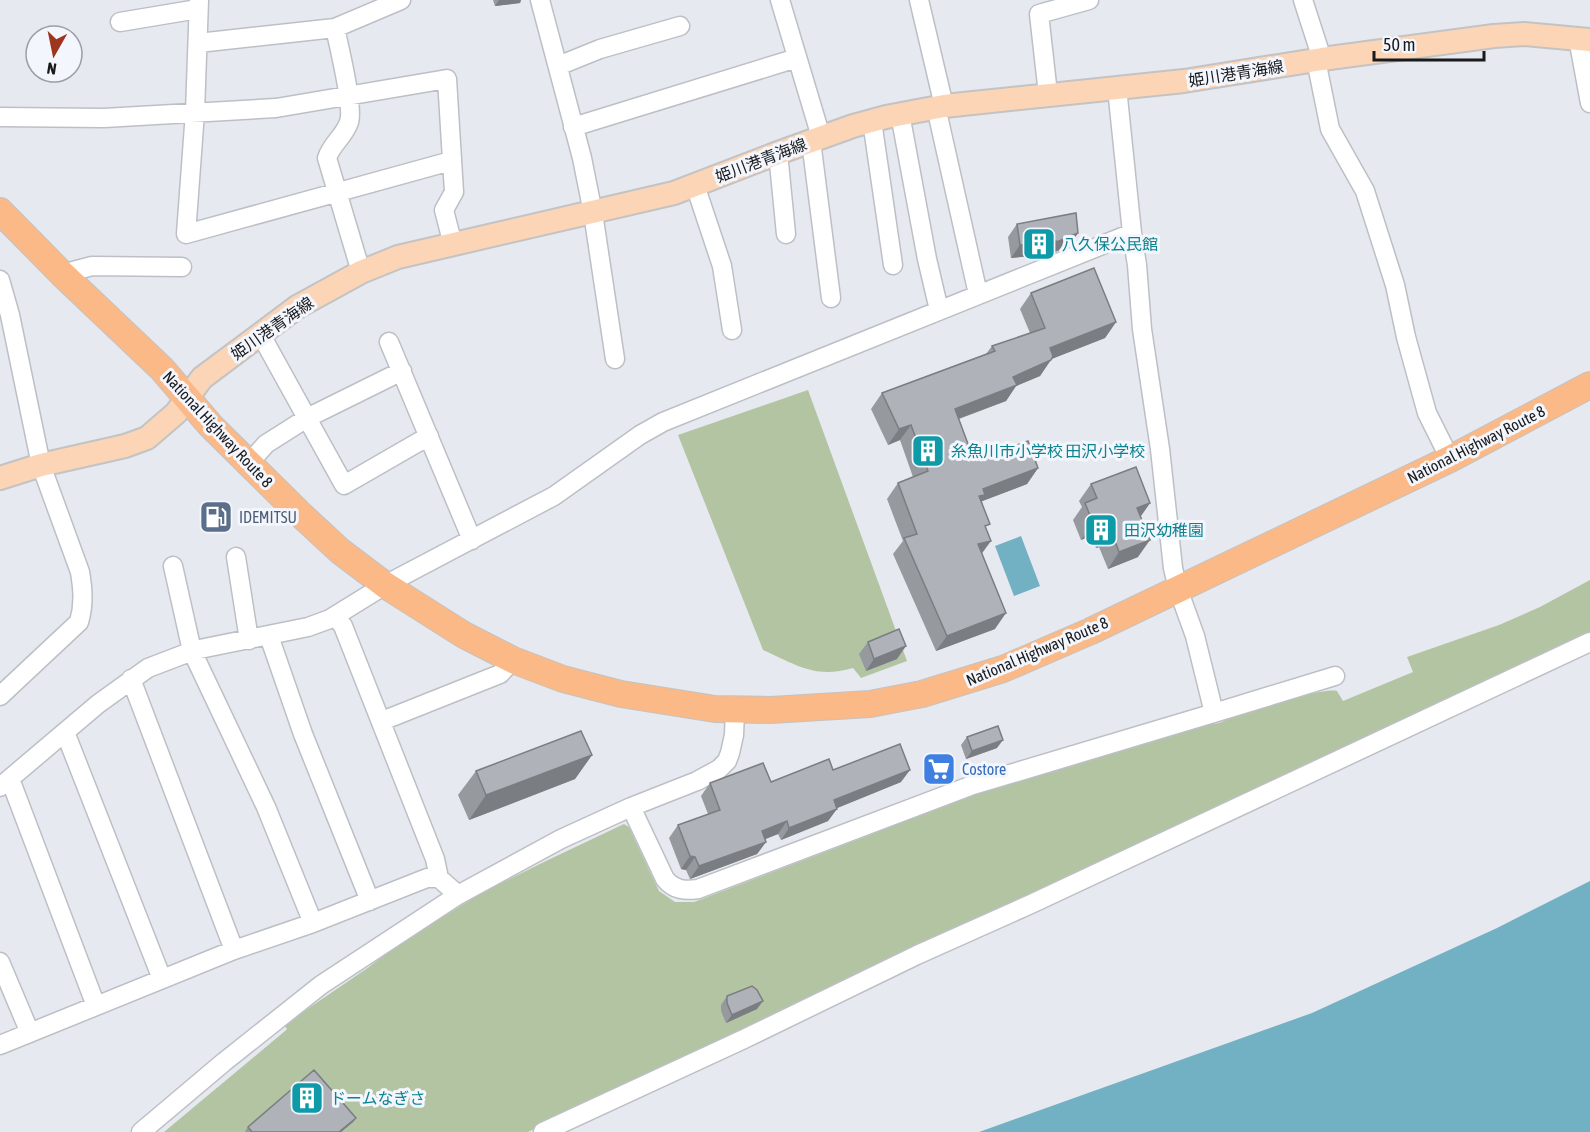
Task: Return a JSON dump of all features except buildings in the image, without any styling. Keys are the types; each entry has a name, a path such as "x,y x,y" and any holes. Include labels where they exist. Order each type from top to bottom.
{"highway":[{"name":"National Highway Route 8","path":"0,211 62,274 140,347 211,426 312,525 340,551 385,585 454,630 513,660 563,679 621,694 735,710 859,705 922,694 1004,669 1091,631 1450,459 1590,385"}],"main road":[{"name":"姫川港青海線","path":"0,478 41,465 125,446 147,438 168,422 202,378 297,307 361,272 398,257 674,193 816,139 872,121 940,106 1048,93 1184,81 1504,35 1544,34 1584,39"}],"street":[{"path":"198,43 335,28 401,0"},
{"path":"540,0 593,213 615,359"},
{"path":"780,0 797,58 816,139 831,298"},
{"path":"919,0 978,294"},
{"path":"1048,93 1039,14 1089,0"},
{"path":"1303,0 1319,60 1330,129 1365,191 1395,285 1406,337 1427,413 1450,459"},
{"path":"120,22 199,4 195,112 186,234 451,161"},
{"path":"558,66 600,49 680,26"},
{"path":"335,28 350,119 343,136 331,146 327,158 361,272"},
{"path":"1584,39 1590,103"},
{"path":"573,127 797,58"},
{"path":"0,117 104,118 276,108 447,79 454,192 444,210 453,245"},
{"path":"1117,87 1142,329 1160,449 1173,568 1195,636 1214,712"},
{"path":"900,114 927,259 939,310"},
{"path":"872,121 893,265"},
{"path":"778,153 786,234"},
{"path":"695,185 722,266 732,330"},
{"path":"96,1006 5,783 131,679 148,668 192,651 308,627 335,616 385,585 554,496 640,435 663,422 1132,233"},
{"path":"62,274 92,266 182,267"},
{"path":"0,280 10,315 41,465 80,572 83,590 79,622 0,696"},
{"path":"261,335 344,485 429,436"},
{"path":"389,342 472,540"},
{"path":"249,463 266,444 307,418 402,371"},
{"path":"236,557 249,640"},
{"path":"173,566 192,651 266,807 313,923"},
{"path":"335,616 343,626 382,721 435,859 439,878 458,895"},
{"path":"269,636 303,734 370,901"},
{"path":"543,1132 1590,642"},
{"path":"382,721 500,674 513,660"},
{"path":"631,807 669,884 680,889 698,889 970,786 1335,676"},
{"path":"131,679 234,950"},
{"path":"141,1132 321,985 458,895 542,848 631,807 697,781 719,769 727,761 730,753 734,735 735,710"},
{"path":"64,732 162,979"},
{"path":"0,1045 234,950 313,923 427,878 439,878"},
{"path":"0,962 30,1033"}],"green space":[{"path":"808,390 907,661 861,678 853,668 828,672 806,669 763,650 678,435"},
{"path":"1590,580 1590,637 528,1132 164,1132 285,1031 287,1029 284,1025 369,967 394,947 483,892 624,824 629,827 659,891 675,902 694,902 872,834 901,822 904,817 984,788 1213,720 1215,724 1222,722 1298,697 1337,691 1343,701 1413,672 1407,657 1499,625 1540,607"}],"water":[{"path":"1021,536 1040,586 1014,596 995,546"},
{"path":"1590,881 1590,1132 979,1132 1312,1013 1497,928"}],"place":[{"name":"八久保公民館","path":"1039,244"},
{"name":"糸魚川市小学校 田沢小学校","path":"928,451"},
{"name":"IDEMITSU","path":"216,517"},
{"name":"田沢幼稚園","path":"1101,530"},
{"name":"Costore","path":"939,769"},
{"name":"ドームなぎさ","path":"307,1098"}]}
